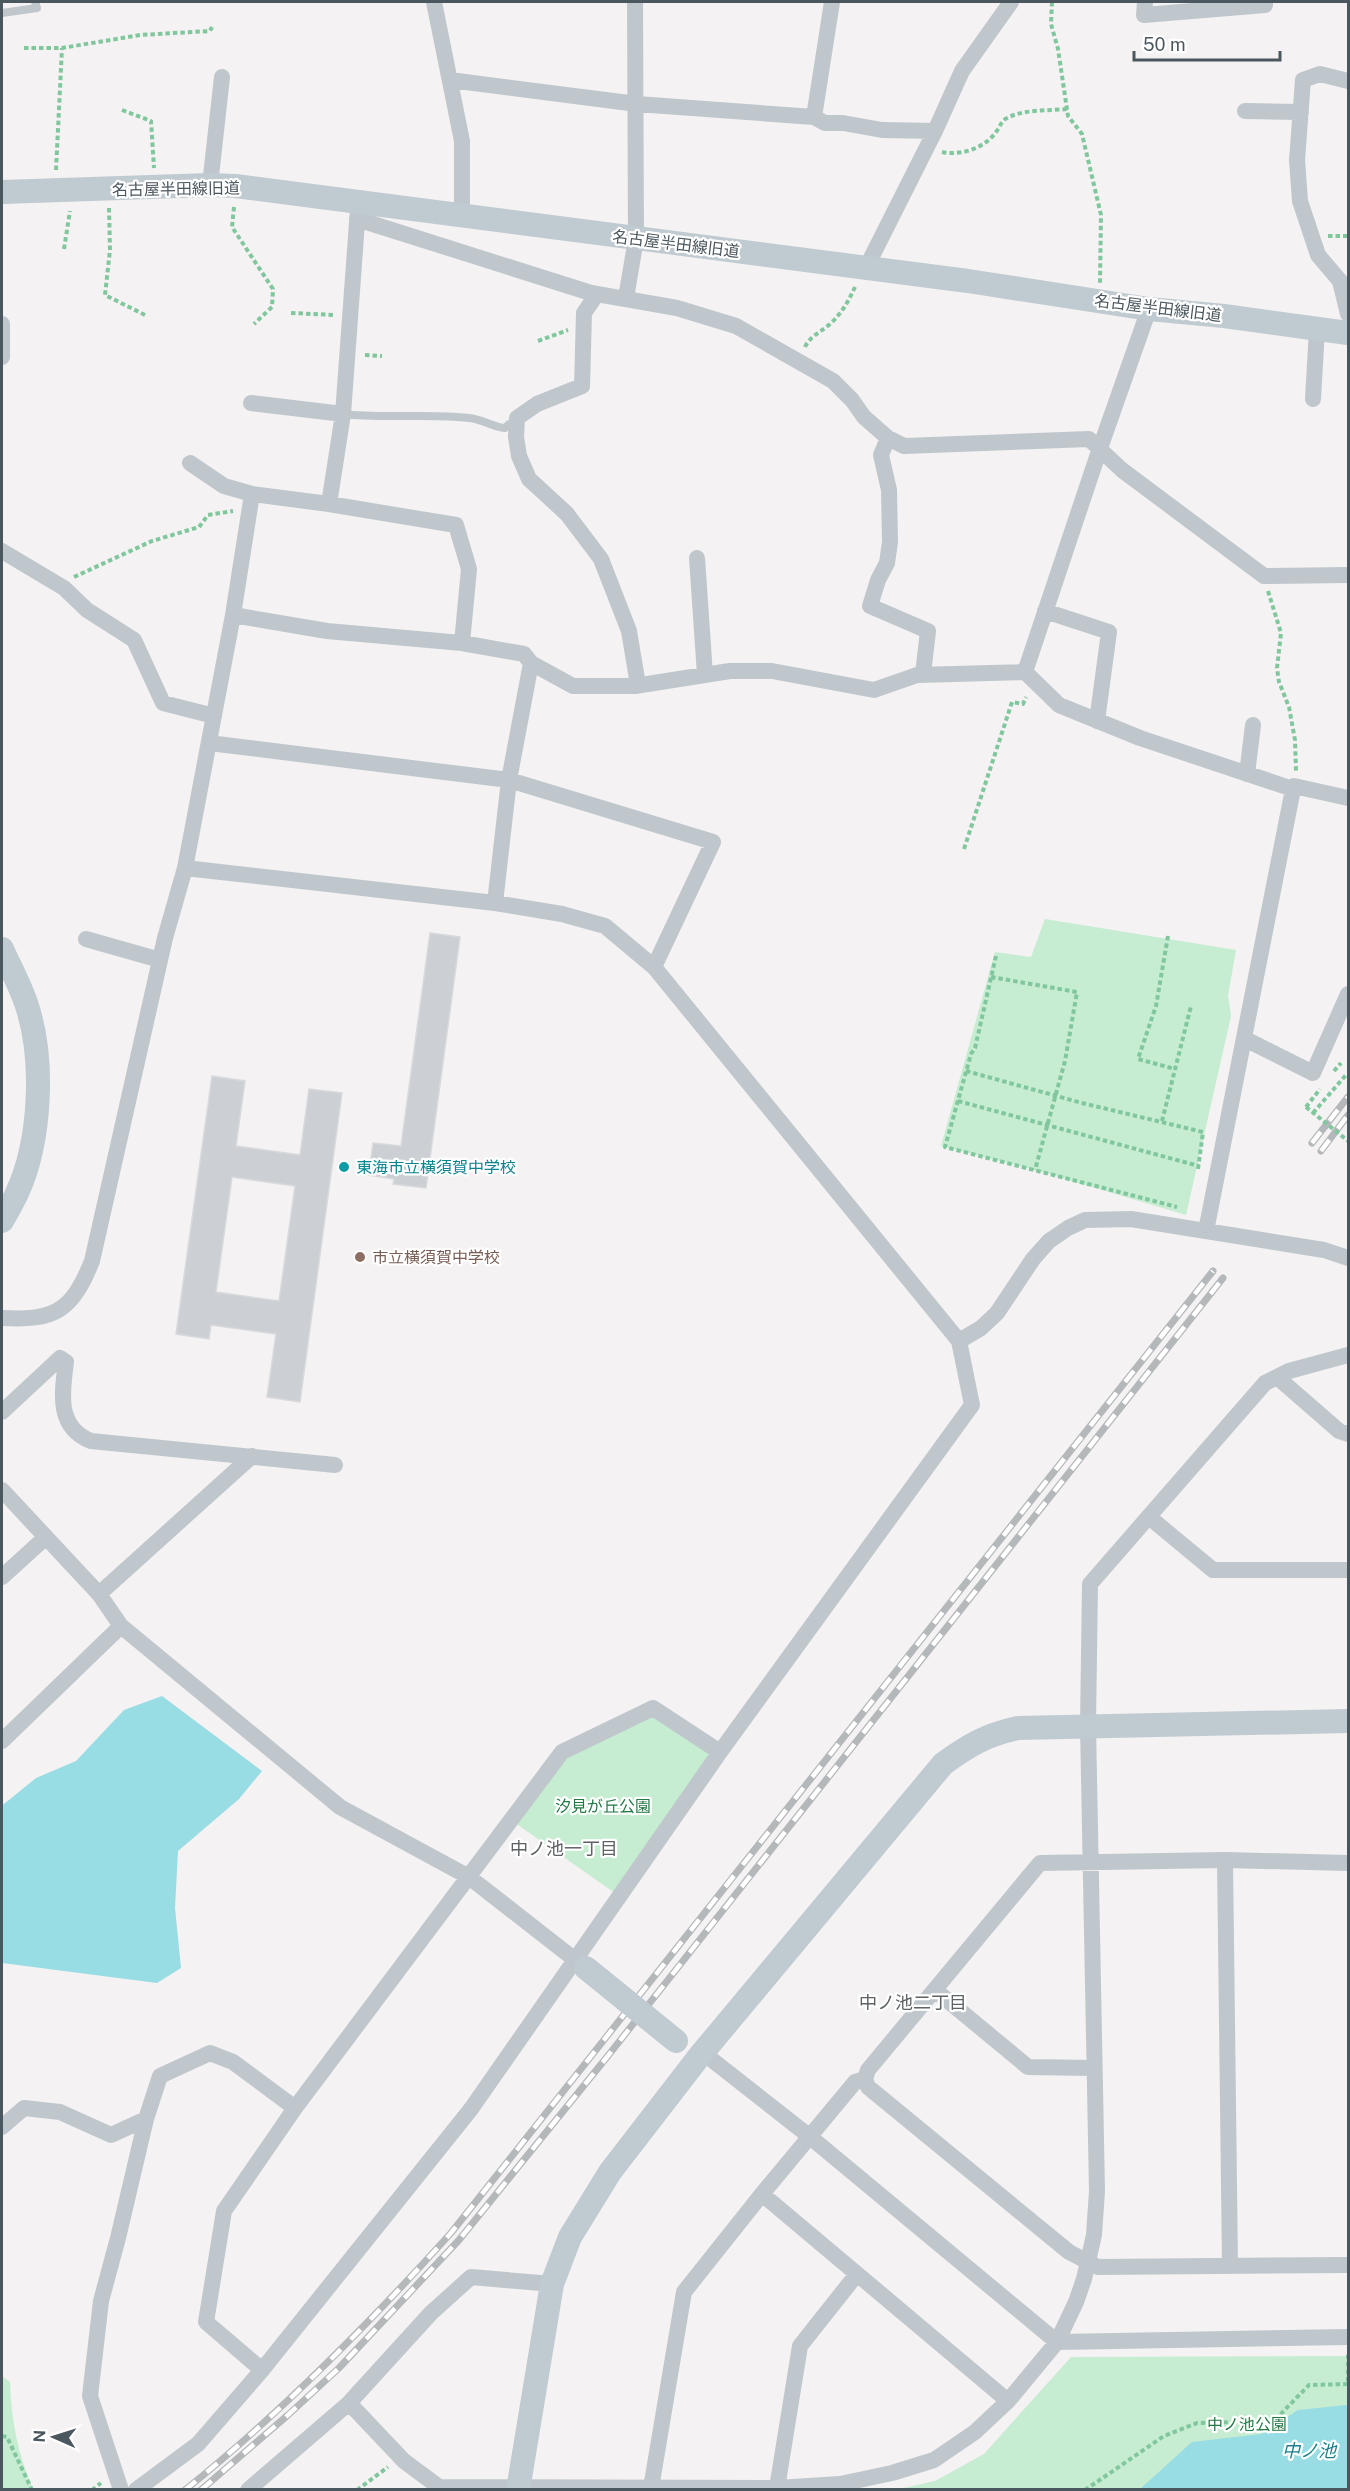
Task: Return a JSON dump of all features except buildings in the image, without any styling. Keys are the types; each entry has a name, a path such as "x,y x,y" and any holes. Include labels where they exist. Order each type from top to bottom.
{"street":[{"path":"434,2 462,141 462,215"},
{"path":"626,298 636,239 635,2"},
{"path":"814,117 832,2"},
{"path":"863,268 935,131 962,71 1011,2"},
{"path":"1145,2 1144,15 1265,5 1265,2"},
{"path":"1348,81 1320,74 1304,80 1297,160 1300,201 1318,255 1340,281 1348,314"},
{"path":"210,185 222,76"},
{"path":"450,80 637,104 814,117 825,123 843,123 882,130 935,131"},
{"path":"1245,111 1301,112"},
{"name":"名古屋半田線旧道","path":"2,192 235,186 358,211 462,215 863,268 1149,309 1224,316 1348,333"},
{"path":"329,504 343,414 358,211 597,294 677,308 736,326 833,381 852,400 864,417 888,438 904,446 1089,439 1099,451 1258,571 1268,576 1348,575"},
{"path":"597,294 584,313 582,386 537,404 517,418 519,456 529,479 567,514 600,559 629,631 638,685"},
{"path":"1030,678 1045,611 1149,309"},
{"path":"2,324 2,357"},
{"path":"1313,399 1317,329"},
{"path":"251,403 343,414"},
{"path":"888,438 881,455 889,490 890,542 886,563 870,606 928,631 922,674"},
{"path":"190,464 224,486 252,494 456,525 469,569 462,643"},
{"path":"2,1318 28,1320 57,1311 69,1303 85,1279 92,1261 160,960 185,868 233,615 252,494"},
{"path":"2,551 64,588 87,610 134,640 163,703 214,717"},
{"path":"697,558 705,675"},
{"path":"1045,611 1108,632 1097,721"},
{"path":"233,615 327,632 462,643 524,654 531,663 573,686 638,685 729,671 772,671 874,690 922,674 1030,678 1059,705 1140,738 1293,789 1206,1231"},
{"path":"495,903 509,780 531,663"},
{"path":"1247,774 1253,725"},
{"path":"209,743 509,780 713,842 654,967"},
{"path":"1294,786 1348,798"},
{"path":"135,2490 198,2444 262,2370 471,2109 580,1964 720,1752 972,1405 959,1341 654,967 605,926 562,914 495,903 185,868"},
{"path":"86,939 160,960"},
{"path":"2,949 27,1004 36,1053 37,1107 31,1152 18,1192 2,1221"},
{"path":"1245,1039 1313,1072 1348,994"},
{"path":"959,1341 981,1328 997,1312 1033,1259 1049,1241 1084,1220 1131,1219 1324,1250 1348,1258"},
{"path":"349,2403 400,2457 439,2487 518,2489 777,2488 840,2484 892,2473 934,2460 975,2432 1008,2401 1057,2342 1076,2302 1094,2235 1096,2191 1088,1725 1090,1584 1265,1383 1289,1371 1348,1355"},
{"path":"2,1412 60,1358 66,1362 62,1392 65,1411 73,1430 81,1437 91,1441 335,1465"},
{"path":"1277,1377 1339,1431 1348,1434"},
{"path":"99,1594 252,1456"},
{"path":"2,1490 99,1594 121,1626 340,1807 469,1877 676,2041 700,2055 809,2136 1057,2342 1348,2337"},
{"path":"1149,1517 1213,1570 1348,1569"},
{"path":"2,1577 46,1537"},
{"path":"2,1742 121,1626"},
{"path":"262,2370 206,2322 224,2211 295,2108 562,1752 653,1708 720,1752"},
{"path":"518,2489 552,2284 570,2237 610,2172 700,2055 943,1764 969,1745 993,1734 1018,1728 1348,1721"},
{"path":"1225,1860 1230,2266"},
{"path":"1348,1863 1225,1860 1040,1863 868,2070 865,2079 868,2087 1069,2252 1098,2267 1348,2265"},
{"path":"935,1990 1028,2067 1094,2068"},
{"path":"121,2490 90,2396 100,2301 118,2238 146,2119 160,2076 210,2053 233,2062 295,2108"},
{"path":"651,2488 684,2292 809,2136 855,2082 865,2079"},
{"path":"2,2127 24,2108 60,2112 111,2135 146,2119"},
{"path":"762,2194 1008,2401"},
{"path":"777,2488 800,2346 857,2274"},
{"path":"248,2490 349,2403 431,2313 471,2277 552,2284"}],"lane":[{"path":"2,13 37,8 35,2"},
{"path":"343,414 366,417 471,418 505,428 509,424 517,425"}],"path":[{"path":"1052,2 1051,24 1058,49 1066,109 1068,116 1082,134 1101,215 1100,301"},
{"path":"24,48 62,48 140,35 210,31 212,27"},
{"path":"62,48 55,166 66,191 64,249"},
{"path":"927,146 952,154 973,149 989,141 998,131 1004,119 1019,113 1066,109"},
{"path":"122,110 151,121 156,187"},
{"path":"235,186 232,227 273,289 272,307 254,324"},
{"path":"107,189 110,250 105,295 147,316"},
{"path":"799,362 806,343 829,325 846,307 863,268"},
{"path":"291,313 350,316"},
{"path":"538,341 584,325"},
{"path":"64,588 69,579 142,545 199,527 208,514 235,511"},
{"path":"1268,576 1267,587 1281,633 1277,668 1279,682 1289,707 1295,740 1297,763 1294,786"},
{"path":"964,849 1012,702 1023,704 1030,678"},
{"path":"1168,936 1156,1006 1138,1059 1175,1069"},
{"path":"996,956 975,1048 966,1071 945,1147 1181,1208"},
{"path":"991,977 1077,992 1065,1061 1035,1170"},
{"path":"1162,1122 1191,1006"},
{"path":"966,1071 1203,1132 1198,1177"},
{"path":"1313,1113 1346,1074"},
{"path":"958,1101 1198,1166"},
{"path":"1306,1107 1348,1141"},
{"path":"1085,2490 1164,2436 1197,2423 1274,2421 1309,2385 1348,2385 1348,2337"},
{"path":"2,2436 7,2437 32,2490"},
{"path":"357,2490 400,2457"}],"green space":[{"path":"1045,919 1236,950 1228,996 1231,1016 1186,1215 1035,1170 941,1146 995,952 1031,957"},
{"name":"汐見が丘公園","path":"653,1708 720,1752 619,1896 511,1820 562,1752"},
{"name":"中ノ池公園","path":"1348,2356 1348,2489 895,2490 935,2481 984,2454 1071,2357"},
{"path":"2,2376 10,2382 16,2437 33,2489 2,2489"}],"water":[{"path":"162,1696 262,1771 239,1799 178,1851 175,1908 181,1968 157,1983 2,1963 2,1804 36,1778 76,1761 124,1710"},
{"name":"中ノ池","path":"1347,2405 1348,2489 1140,2489 1192,2442 1261,2434 1298,2410"}],"railway":[{"path":"1312,1143 1348,1097"},
{"path":"1321,1151 1348,1115"},
{"path":"185,2490 221,2461 323,2367 451,2233 1213,1271"},
{"path":"201,2490 339,2368 459,2240 607,2057 1223,1278"}],"place":[{"name":"東海市立横須賀中学校","path":"344,1167"},
{"name":"市立横須賀中学校","path":"360,1257"}],"district":[{"name":"中ノ池一丁目","path":"564,1848"},
{"name":"中ノ池二丁目","path":"913,2002"}]}
